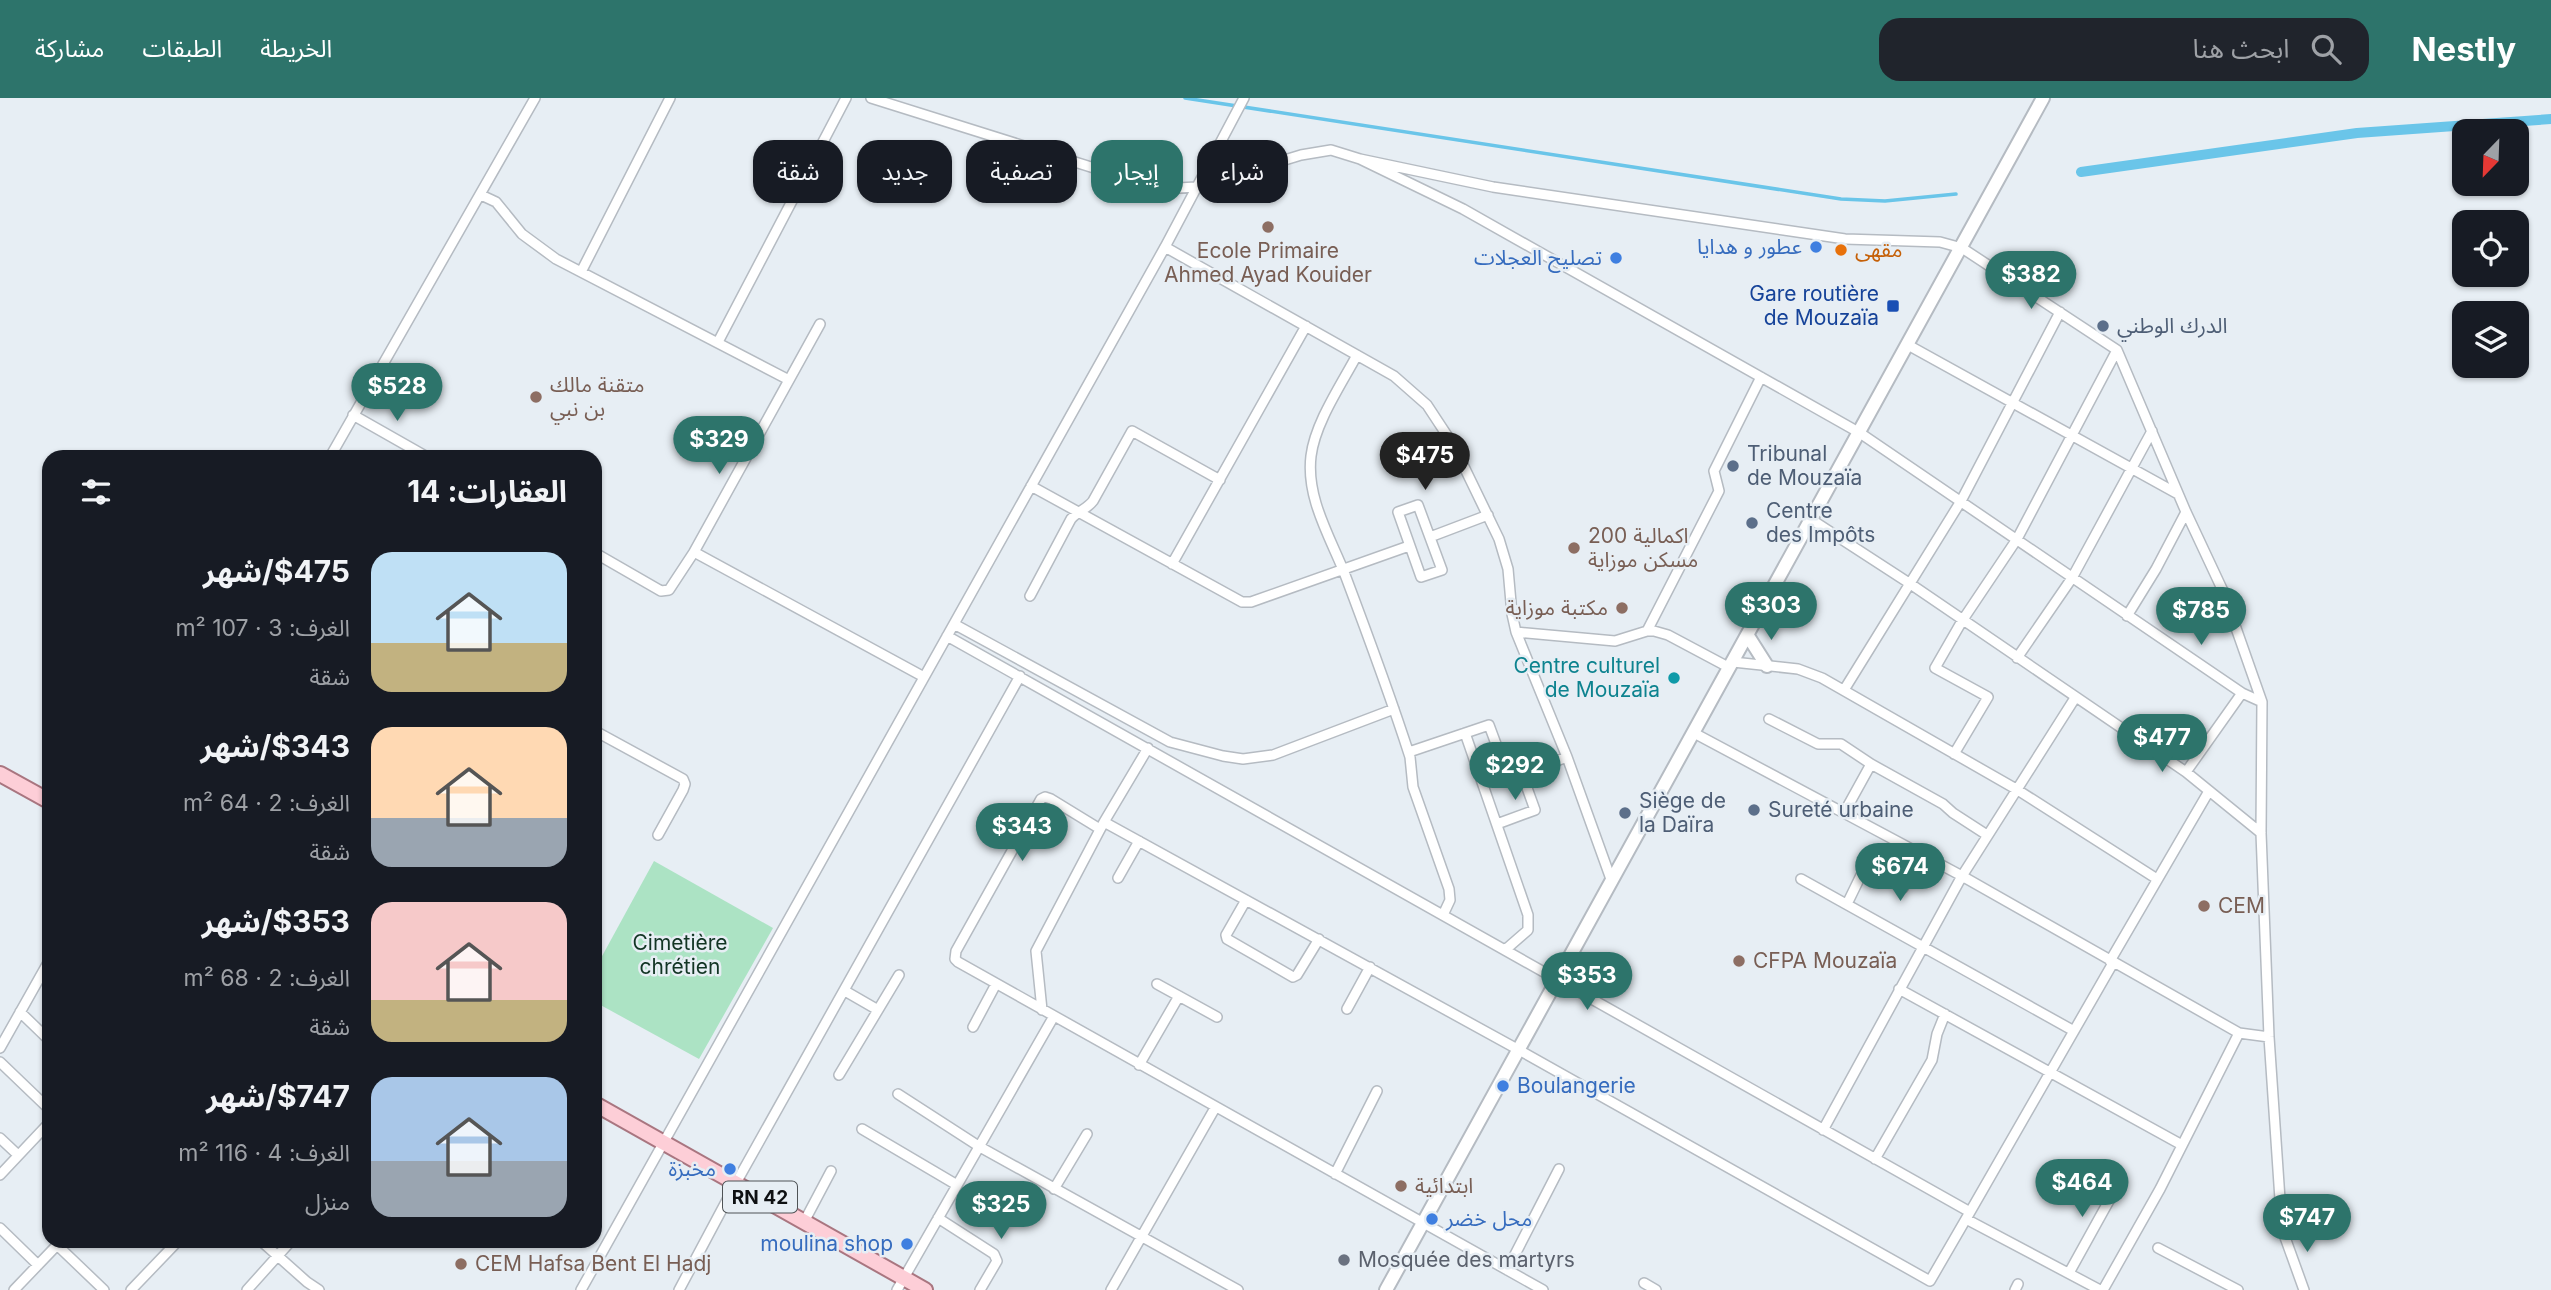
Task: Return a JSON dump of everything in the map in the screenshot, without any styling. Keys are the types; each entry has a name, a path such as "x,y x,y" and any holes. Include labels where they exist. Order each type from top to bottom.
{"main road":[{"path":"1386,1290 2043,98"},
{"path":"1748,636 1767,666"},
{"path":"0,774 42,797"},
{"name":"RN 42","path":"602,1108 804,1222 900,1284 925,1290"}],"street":[{"path":"334,450 535,98"},
{"path":"581,272 670,98"},
{"path":"718,342 846,98"},
{"path":"871,98 1161,189 1196,187 1301,155 1331,150 1360,159 1493,187 1845,239 1940,242 1962,248 2117,350 2178,494 2223,591 2262,702 2261,833 2269,1038 2282,1229 2304,1290"},
{"path":"581,1290 1165,247 1244,98"},
{"path":"1360,159 1463,209 1860,433 2242,693 2262,702"},
{"path":"481,195 496,202 522,234 536,246 789,380"},
{"path":"1165,247 1394,376 1427,405 1454,446 1488,515 1506,562 1516,632 1567,757 1612,882"},
{"path":"1844,691 1961,501 2060,312"},
{"path":"602,557 661,591 669,590 694,552 820,324"},
{"path":"1172,564 1306,326"},
{"path":"1908,345 2178,494"},
{"path":"1954,754 1988,697 1935,668 1962,621 2017,539 2117,350"},
{"path":"1357,355 1317,432 1311,454 1313,497 1409,752 1413,787 1448,889 1450,900 1443,915"},
{"path":"1647,631 1719,491 1714,471 1761,377"},
{"path":"353,415 415,450"},
{"path":"1030,596 1071,519 1078,510 1093,501 1132,431 1220,480"},
{"path":"2017,658 2073,578 2152,431"},
{"path":"1031,486 1234,599 1251,602 1409,546"},
{"path":"1418,505 1430,537 1442,570 1421,577 1398,512 1418,505"},
{"path":"2127,616 2186,512"},
{"path":"1430,537 1488,515"},
{"path":"1812,520 2186,772 2261,833"},
{"path":"694,552 924,677"},
{"path":"954,624 1170,742 1223,756 1243,759 1273,755 1394,709"},
{"path":"1516,632 1615,641 1647,631 1661,632 1732,665 1767,666 1807,672 2016,789 2157,879"},
{"path":"947,636 1558,979 2102,1290 2182,1145 2239,1033"},
{"path":"679,1290 736,1183 1020,676"},
{"path":"2186,772 2242,693"},
{"path":"1823,1130 1962,876 2075,698"},
{"path":"1769,719 1818,744 1841,744 1943,804 1987,835"},
{"path":"1409,752 1489,725 1509,779 1567,757"},
{"path":"1465,733 1530,923 1528,930 1505,950"},
{"path":"1694,733 1962,876 2239,1033 2269,1038"},
{"path":"602,735 682,779 685,784 658,835"},
{"path":"1042,1010 1036,951 1102,826 1148,748"},
{"path":"1844,813 1871,764"},
{"path":"1497,824 1535,810 1522,774"},
{"path":"1543,1290 958,962 955,959 956,951 1041,799 1051,799 1102,826 1139,841 1320,939 1519,1050 1928,1286 2209,790"},
{"path":"1118,878 1139,841"},
{"path":"1846,904 1865,867 1903,888 1922,854"},
{"path":"1801,879 2074,1031"},
{"path":"1246,900 1226,935 1227,939 1293,977 1297,975 1320,939"},
{"path":"1347,1009 1370,967"},
{"path":"0,1048 42,973"},
{"path":"839,1076 899,975"},
{"path":"973,1027 996,984"},
{"path":"1157,984 1217,1017"},
{"path":"1899,989 2182,1145"},
{"path":"845,991 878,1010"},
{"path":"1139,1065 1179,996"},
{"path":"20,1012 42,1033"},
{"path":"1875,1159 1932,1060 1937,1034 1945,1014"},
{"path":"900,1284 1054,1016"},
{"path":"0,1062 42,1103"},
{"path":"1335,1174 1377,1091"},
{"path":"898,1094 980,1147 1238,1290"},
{"path":"1111,1290 1215,1108"},
{"path":"862,1129 957,1185"},
{"path":"0,1175 42,1130"},
{"path":"1054,1189 1087,1134"},
{"path":"0,1138 18,1155"},
{"path":"1507,1270 1559,1169"},
{"path":"804,1222 831,1171"},
{"path":"2069,1273 2121,1179"},
{"path":"938,1218 994,1254 997,1261 979,1290"},
{"path":"0,1228 38,1265"},
{"path":"14,1290 54,1248"},
{"path":"64,1248 104,1290"},
{"path":"131,1290 171,1248"},
{"path":"268,1248 319,1290"},
{"path":"247,1290 285,1248"},
{"path":"2158,1248 2238,1290"},
{"path":"1644,1283 1656,1290"}],"green space":[{"name":"Cimetière chrétien","path":"654,861 773,928 699,1059 602,1006 602,956"}],"waterway":[{"path":"1185,98 1841,199 1885,201 1956,194"},
{"path":"2081,172 2357,133 2551,119"}],"place":[{"name":"Ecole Primaire Ahmed Ayad Kouider","path":"1268,227"},
{"name":"عطور و هدايا","path":"1816,247"},
{"name":"مقهى","path":"1841,250"},
{"name":"تصليح العجلات","path":"1616,258"},
{"name":"Gare routière de Mouzaïa","path":"1893,306"},
{"name":"الدرك الوطني","path":"2103,326"},
{"name":"متقنة مالك بن نبي","path":"536,397"},
{"name":"Tribunal de Mouzaïa","path":"1733,466"},
{"name":"Centre des Impôts","path":"1752,523"},
{"name":"اكمالية 200 مسكن موزاية","path":"1574,548"},
{"name":"مكتبة موزاية","path":"1622,608"},
{"name":"Centre culturel de Mouzaïa","path":"1674,678"},
{"name":"Sureté urbaine","path":"1754,810"},
{"name":"Siège de la Daïra","path":"1625,813"},
{"name":"CEM","path":"2204,906"},
{"name":"CFPA Mouzaïa","path":"1739,961"},
{"name":"Boulangerie","path":"1503,1086"},
{"name":"مخبزة","path":"730,1169"},
{"name":"ابتدائية","path":"1401,1186"},
{"name":"محل خضر","path":"1432,1219"},
{"name":"moulina shop","path":"907,1244"},
{"name":"Mosquée des martyrs","path":"1344,1260"},
{"name":"CEM Hafsa Bent El Hadj","path":"461,1264"}]}
